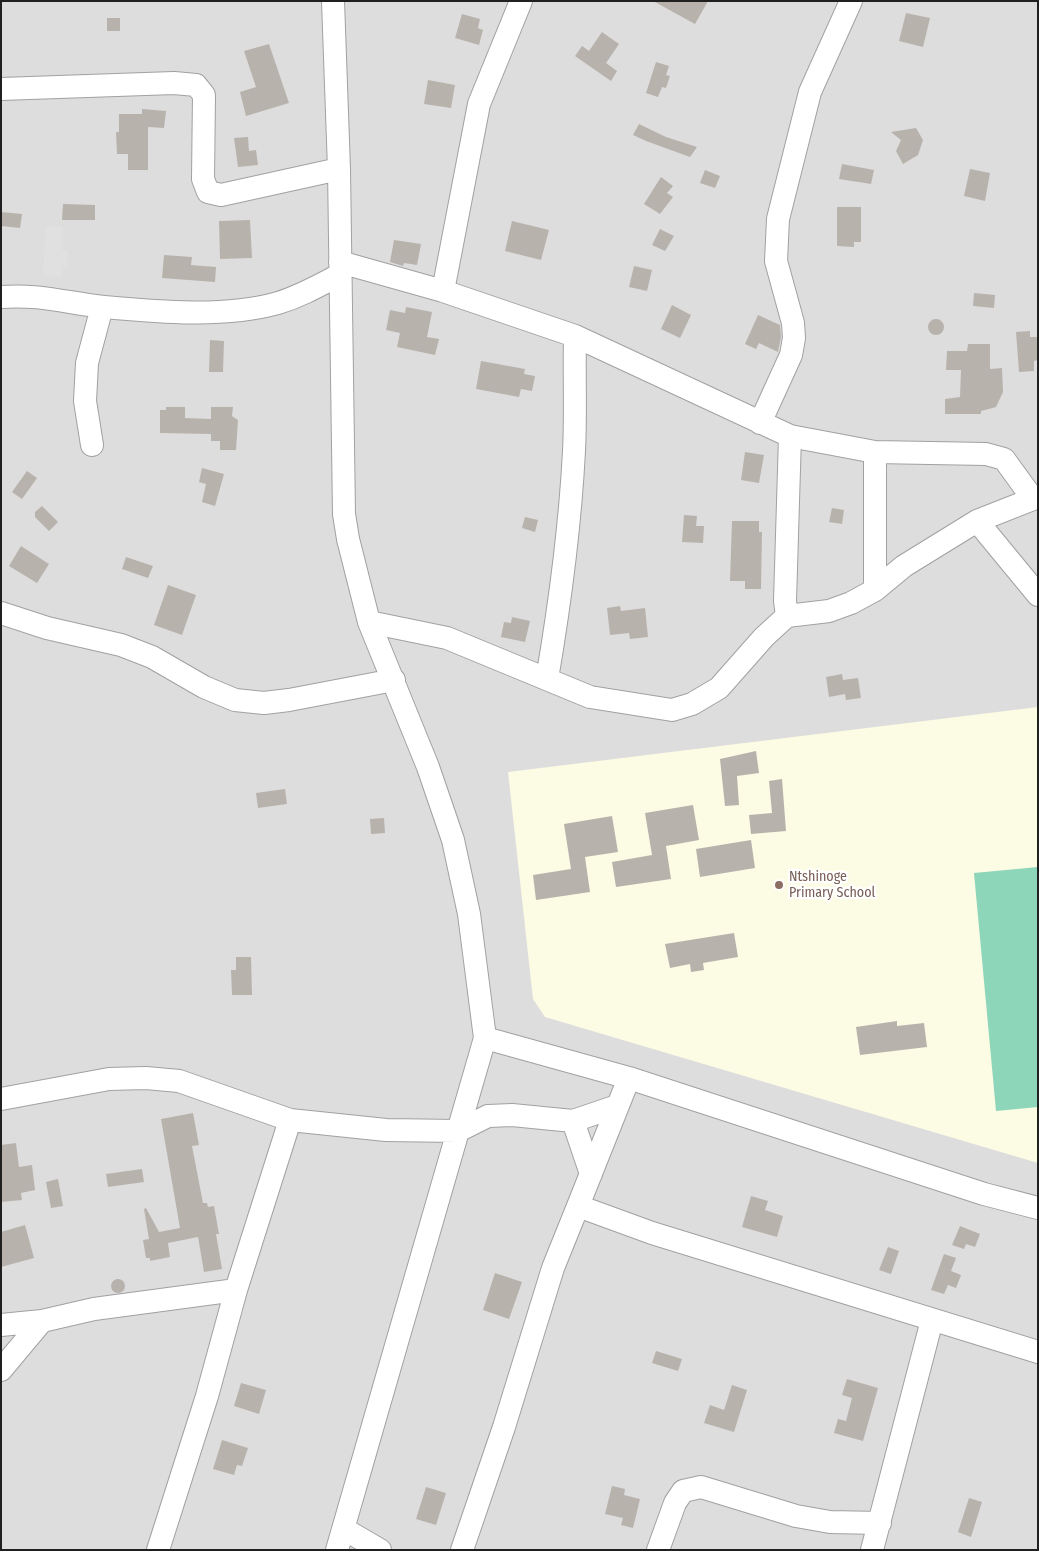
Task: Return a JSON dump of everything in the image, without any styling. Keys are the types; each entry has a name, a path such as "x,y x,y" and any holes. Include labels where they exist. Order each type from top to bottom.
{"street":[{"path":"333,1 339,168 344,514 348,539 369,622 428,767 453,840 469,914 485,1038 337,1550"},
{"path":"443,291 479,104 521,1"},
{"path":"760,423 791,355 794,338 793,323 776,261 778,218 810,92 851,1"},
{"path":"1,89 174,83 196,85 204,95 203,179 208,192 221,195 339,168"},
{"path":"1,297 50,297 102,307 203,313 246,308 285,300 307,292 341,268 443,291 575,336 790,436 875,452 986,454 1004,459 1035,498 978,521 904,566 875,590 851,603 829,612 787,616 764,637 719,688 692,704 672,710 590,697 569,690 447,638 369,622"},
{"path":"92,445 85,401 87,364 102,307"},
{"path":"547,679 562,592 569,528 574,449 575,336"},
{"path":"787,616 785,601 790,436"},
{"path":"875,452 875,590"},
{"path":"978,521 1038,595"},
{"path":"1,613 47,628 121,645 152,657 204,687 235,700 264,703 289,700 394,680"},
{"path":"485,1038 629,1078 984,1194 1038,1208"},
{"path":"1,1098 109,1079 146,1078 179,1081 290,1120 386,1130 458,1131 488,1116 512,1115 573,1121 617,1106"},
{"path":"462,1550 504,1426 553,1268 629,1078"},
{"path":"158,1550 207,1396 236,1290 290,1120"},
{"path":"573,1121 591,1174"},
{"path":"578,1206 652,1233 1038,1352"},
{"path":"1,1325 42,1321 94,1309 236,1290"},
{"path":"872,1550 932,1320"},
{"path":"1,1370 42,1321"},
{"path":"658,1550 675,1503 683,1491 702,1487 796,1516 830,1522 880,1523"},
{"path":"344,1529 380,1550"}],"shaded area":[{"path":"1,1 1038,1 1038,1550 1,1550"},
{"path":"46,226 63,227 62,250 68,250 67,266 63,266 62,277 43,276"},
{"name":"Ntshinoge Primary School","path":"1038,707 1038,1163 545,1017 533,999 508,772"}],"green space":[{"path":"1038,867 1038,1107 996,1111 974,873"}],"building":[{"path":"653,1 708,1 695,24"},
{"path":"906,13 930,18 923,47 899,41"},
{"path":"462,14 480,19 478,28 483,30 479,45 455,38"},
{"path":"107,18 120,18 120,31 107,31"},
{"path":"602,32 619,44 606,63 617,71 611,81 575,56 582,46 589,51"},
{"path":"269,44 289,103 246,116 240,92 256,87 244,51"},
{"path":"656,62 669,66 666,75 670,76 666,88 662,87 658,97 646,93"},
{"path":"428,80 455,85 451,108 424,104"},
{"path":"142,109 166,111 164,128 148,127 148,170 128,170 128,154 117,154 116,132 119,132 119,114 142,114"},
{"path":"639,124 666,137 697,147 690,157 646,141 633,135"},
{"path":"916,128 923,140 918,155 903,164 896,151 901,140 891,132"},
{"path":"248,137 249,151 256,150 258,165 238,167 234,138"},
{"path":"842,164 874,170 871,184 839,179"},
{"path":"970,169 990,173 985,201 964,196"},
{"path":"705,170 720,176 715,188 700,183"},
{"path":"661,177 673,186 667,193 673,197 660,214 644,204"},
{"path":"63,204 95,205 95,220 62,220"},
{"path":"837,207 861,207 861,242 854,242 854,247 837,246"},
{"path":"1,212 22,214 20,228 1,226"},
{"path":"250,220 252,258 220,259 219,221"},
{"path":"512,221 549,230 541,260 505,251"},
{"path":"660,229 674,236 665,251 652,245"},
{"path":"394,240 421,244 417,265 404,263 403,266 390,262"},
{"path":"164,255 192,257 191,265 216,267 215,282 162,278"},
{"path":"634,266 652,270 647,291 629,287"},
{"path":"974,293 995,295 994,308 973,306"},
{"path":"672,305 691,315 680,338 661,329"},
{"path":"406,307 432,312 427,337 439,339 435,355 397,347 400,333 386,330 390,310 405,313"},
{"path":"758,315 780,325 781,337 778,352 759,343 756,349 745,344"},
{"path":"936,319 942,321 944,327 942,333 936,335 930,333 928,327 930,321"},
{"path":"1030,331 1030,337 1038,337 1038,360 1034,361 1034,371 1019,372 1016,332"},
{"path":"210,340 224,341 223,372 209,372"},
{"path":"968,344 990,344 990,369 1002,368 1003,392 996,407 981,411 981,414 945,414 945,399 960,397 961,370 946,370 947,351 967,351"},
{"path":"481,361 525,369 524,374 535,376 532,391 521,389 519,397 476,389"},
{"path":"166,407 185,407 185,418 211,419 211,407 233,407 232,416 238,420 236,450 220,450 220,441 211,441 211,434 160,433 160,410 166,410"},
{"path":"745,452 764,455 759,483 741,480"},
{"path":"202,468 224,474 215,506 202,502 206,484 199,482"},
{"path":"27,471 37,478 22,499 12,492"},
{"path":"42,506 58,522 49,531 35,517 35,512"},
{"path":"832,508 844,510 842,524 829,522"},
{"path":"684,515 697,516 696,526 704,526 703,543 682,542"},
{"path":"525,517 538,520 535,532 522,528"},
{"path":"732,521 759,521 759,532 762,532 761,589 745,589 745,581 730,581"},
{"path":"21,546 49,564 37,583 9,566"},
{"path":"126,557 153,566 148,578 122,569"},
{"path":"168,585 196,595 182,635 154,625"},
{"path":"620,606 621,611 645,608 648,637 630,639 629,633 610,635 607,608"},
{"path":"512,617 530,621 525,642 501,637 504,622 511,623"},
{"path":"842,674 843,680 858,678 861,698 846,700 845,694 829,697 826,677"},
{"path":"756,751 759,773 737,776 739,805 725,806 720,759"},
{"path":"782,779 786,831 751,834 749,815 772,813 769,781"},
{"path":"285,789 287,804 258,808 256,793"},
{"path":"693,805 699,840 666,846 671,879 616,887 612,862 652,855 645,813"},
{"path":"612,816 618,852 585,857 590,892 536,900 533,875 571,869 564,824"},
{"path":"384,818 385,833 371,834 370,819"},
{"path":"751,840 755,868 700,877 696,849"},
{"path":"734,933 738,957 703,963 704,970 691,972 690,964 670,968 665,944"},
{"path":"236,957 251,957 252,995 232,995 231,970 236,970"},
{"path":"897,1021 897,1026 924,1023 927,1047 860,1055 856,1027"},
{"path":"193,1113 199,1145 192,1146 203,1203 207,1203 208,1207 214,1206 219,1234 216,1234 222,1269 204,1272 198,1237 168,1243 170,1257 150,1261 150,1258 146,1258 143,1240 149,1239 144,1209 146,1208 159,1232 180,1228 161,1119"},
{"path":"16,1143 19,1167 32,1165 35,1190 21,1193 22,1200 1,1202 1,1145"},
{"path":"142,1169 144,1182 108,1187 106,1174"},
{"path":"58,1179 63,1206 51,1208 46,1182"},
{"path":"751,1196 768,1201 765,1210 783,1216 777,1237 742,1227"},
{"path":"25,1225 34,1258 1,1267 1,1232"},
{"path":"960,1226 980,1234 975,1247 966,1244 964,1249 952,1245"},
{"path":"888,1247 899,1251 891,1274 879,1270"},
{"path":"944,1254 956,1258 951,1271 961,1275 956,1288 948,1285 944,1294 931,1290"},
{"path":"495,1273 522,1282 509,1319 483,1310"},
{"path":"118,1279 123,1281 125,1286 123,1291 118,1293 113,1291 111,1286 113,1281"},
{"path":"656,1351 682,1359 678,1371 652,1363"},
{"path":"847,1379 878,1388 863,1441 834,1433 838,1419 846,1421 852,1398 842,1395"},
{"path":"241,1383 266,1390 259,1414 234,1406"},
{"path":"732,1385 747,1390 734,1432 704,1423 710,1405 724,1410"},
{"path":"222,1440 248,1448 242,1466 237,1465 234,1475 213,1469"},
{"path":"612,1486 625,1489 624,1495 640,1499 633,1528 621,1525 623,1518 605,1514"},
{"path":"426,1487 446,1493 436,1525 416,1519"},
{"path":"969,1498 982,1502 971,1537 958,1532"}],"place":[{"name":"Ntshinoge Primary School","path":"779,885"}]}
